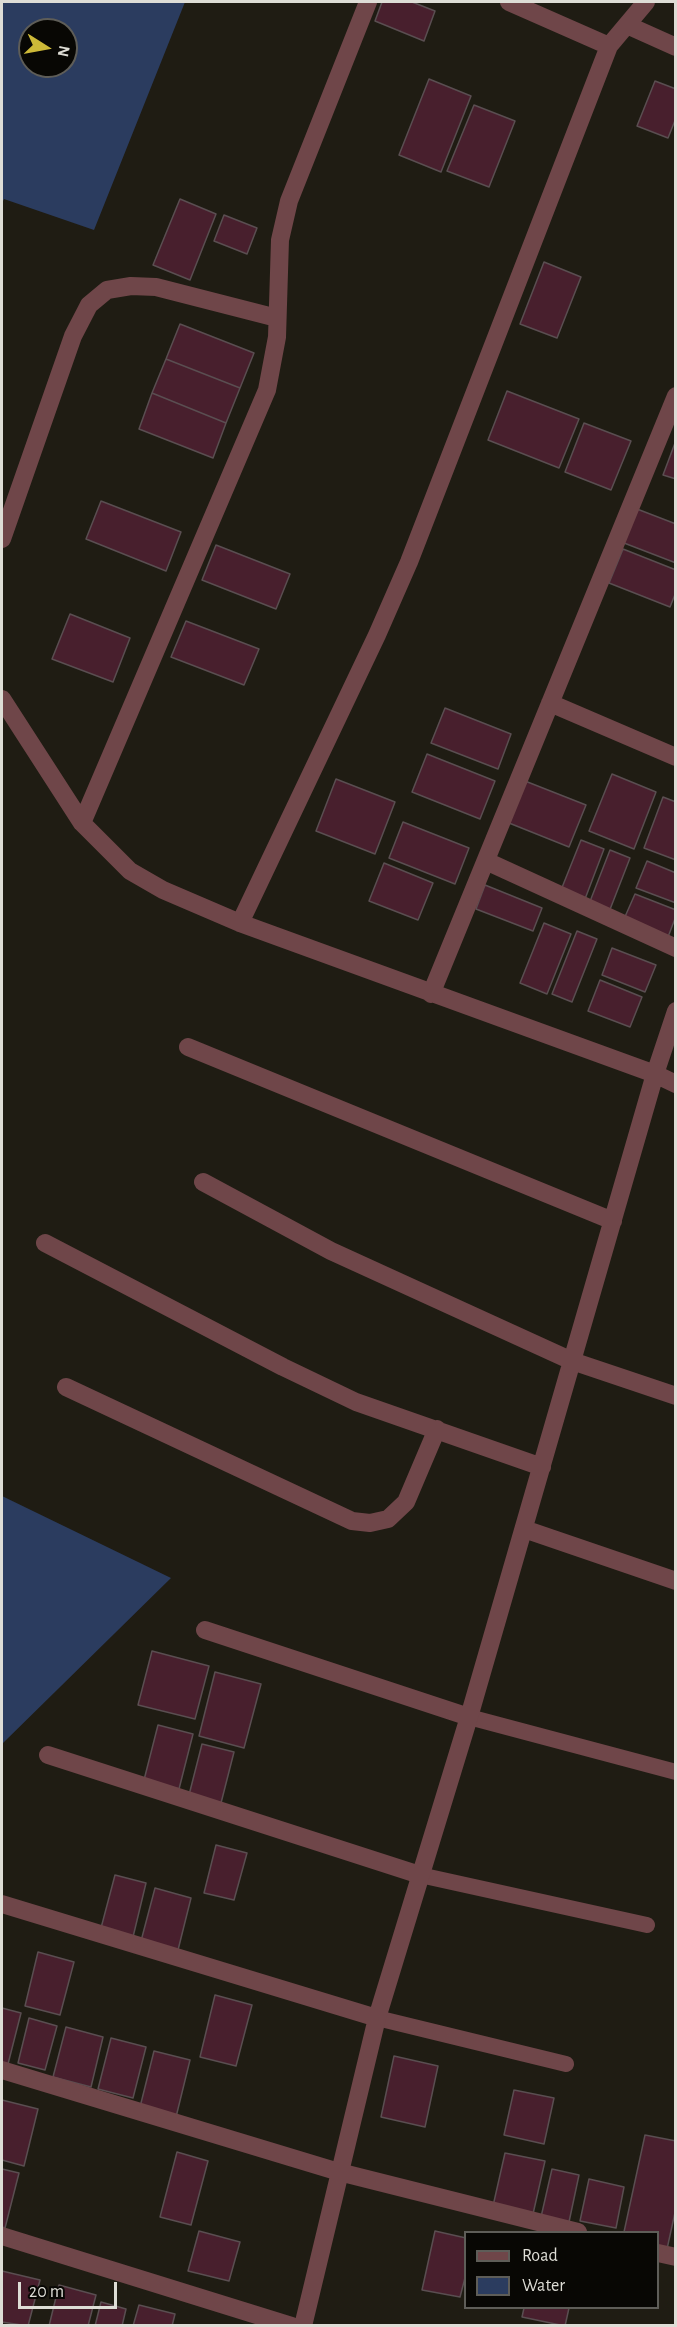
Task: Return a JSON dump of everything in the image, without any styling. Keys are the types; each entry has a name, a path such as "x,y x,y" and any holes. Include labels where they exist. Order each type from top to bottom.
{"street":[{"path":"82,823 267,390 278,337 280,240 289,201 368,2"},
{"path":"509,2 609,46"},
{"path":"240,923 372,646 409,562 609,46 646,2"},
{"path":"627,25 675,47"},
{"path":"2,538 73,336 89,305 107,290 132,286 156,287 277,318"},
{"path":"431,993 675,396"},
{"path":"2,699 82,823 130,871 163,890 240,923 655,1074 675,1084"},
{"path":"550,703 675,757"},
{"path":"486,861 675,948"},
{"path":"303,2325 377,2018 469,1717 675,1011"},
{"path":"188,1047 613,1221"},
{"path":"203,1182 331,1251 572,1361 675,1396"},
{"path":"45,1243 283,1367 356,1402 542,1467"},
{"path":"66,1387 352,1521 370,1524 388,1519 406,1502 437,1429"},
{"path":"524,1529 675,1581"},
{"path":"204,1630 469,1717"},
{"path":"48,1755 420,1875"},
{"path":"2,1904 377,2018"},
{"path":"2,2070 339,2172 574,2231"},
{"path":"2,2236 292,2325"},
{"path":"659,2253 675,2257"}],"lane":[{"path":"469,1717 675,1772"},
{"path":"420,1875 647,1925"},
{"path":"377,2018 566,2064"}],"water":[{"path":"2,2 185,2 94,230 4,199 2,203"},
{"path":"2,1496 171,1578 2,1744"}],"building":[{"path":"382,2 412,2 435,11 424,41 375,21"},
{"path":"429,79 471,96 441,172 399,155"},
{"path":"655,81 676,89 676,118 668,138 637,126"},
{"path":"474,105 515,121 489,187 447,171"},
{"path":"180,199 216,214 190,280 153,265"},
{"path":"224,215 257,228 247,254 214,241"},
{"path":"544,262 581,277 557,338 520,324"},
{"path":"180,324 254,353 240,388 166,359"},
{"path":"166,359 240,388 226,423 152,393"},
{"path":"507,391 579,419 559,468 488,440"},
{"path":"152,393 226,423 213,458 139,429"},
{"path":"584,423 631,441 611,490 565,472"},
{"path":"676,443 676,479 663,475"},
{"path":"101,501 181,532 166,571 86,539"},
{"path":"637,509 676,524 676,563 624,543"},
{"path":"216,545 290,574 276,609 202,580"},
{"path":"623,549 676,570 676,592 670,607 609,583"},
{"path":"70,614 130,638 113,682 52,659"},
{"path":"186,621 259,649 244,685 171,657"},
{"path":"445,708 511,734 498,769 431,743"},
{"path":"427,754 495,781 480,819 412,792"},
{"path":"612,774 656,792 634,849 589,831"},
{"path":"336,779 395,802 375,854 316,831"},
{"path":"525,781 586,805 569,847 509,823"},
{"path":"663,797 676,802 676,860 644,848"},
{"path":"403,822 469,848 455,884 389,858"},
{"path":"581,840 604,849 585,899 561,890"},
{"path":"610,850 630,858 609,912 589,904"},
{"path":"647,861 676,873 676,903 636,888"},
{"path":"384,863 433,883 418,920 369,901"},
{"path":"485,885 542,908 533,931 476,909"},
{"path":"635,894 676,910 668,937 624,919"},
{"path":"544,923 571,934 547,994 520,983"},
{"path":"577,931 597,939 572,1002 552,994"},
{"path":"612,948 656,965 645,992 602,975"},
{"path":"600,980 642,997 630,1027 588,1011"},
{"path":"152,1651 209,1666 195,1719 138,1705"},
{"path":"215,1672 261,1684 244,1748 199,1736"},
{"path":"158,1725 193,1734 179,1789 144,1780"},
{"path":"202,1744 234,1752 221,1803 189,1795"},
{"path":"216,1845 247,1853 234,1900 204,1893"},
{"path":"115,1875 146,1883 133,1937 101,1928"},
{"path":"155,1888 191,1898 178,1950 141,1941"},
{"path":"38,1952 74,1962 60,2015 25,2006"},
{"path":"215,1995 252,2005 236,2066 200,2057"},
{"path":"2,2008 21,2013 8,2064 2,2062"},
{"path":"29,2018 57,2026 45,2070 18,2063"},
{"path":"66,2027 103,2037 91,2087 53,2077"},
{"path":"111,2038 146,2047 133,2098 98,2089"},
{"path":"154,2051 190,2060 176,2117 140,2107"},
{"path":"394,2056 438,2066 425,2127 381,2117"},
{"path":"514,2090 554,2098 544,2144 504,2135"},
{"path":"2,2100 38,2109 24,2166 2,2160"},
{"path":"645,2135 676,2141 676,2208 667,2249 659,2247 659,2231 624,2231"},
{"path":"177,2152 208,2161 191,2225 160,2217"},
{"path":"505,2153 545,2161 533,2214 493,2206"},
{"path":"2,2169 19,2173 5,2228 2,2227"},
{"path":"552,2169 579,2175 569,2222 541,2217"},
{"path":"589,2179 624,2187 616,2228 580,2221"},
{"path":"199,2231 240,2242 229,2281 188,2271"},
{"path":"435,2231 464,2238 464,2282 460,2297 422,2290"},
{"path":"2,2271 40,2280 28,2326 2,2322"},
{"path":"59,2285 96,2295 88,2326 49,2326"},
{"path":"101,2302 126,2309 122,2326 95,2326"},
{"path":"139,2305 175,2314 172,2326 133,2326"},
{"path":"524,2309 569,2309 565,2326 522,2317"}]}
